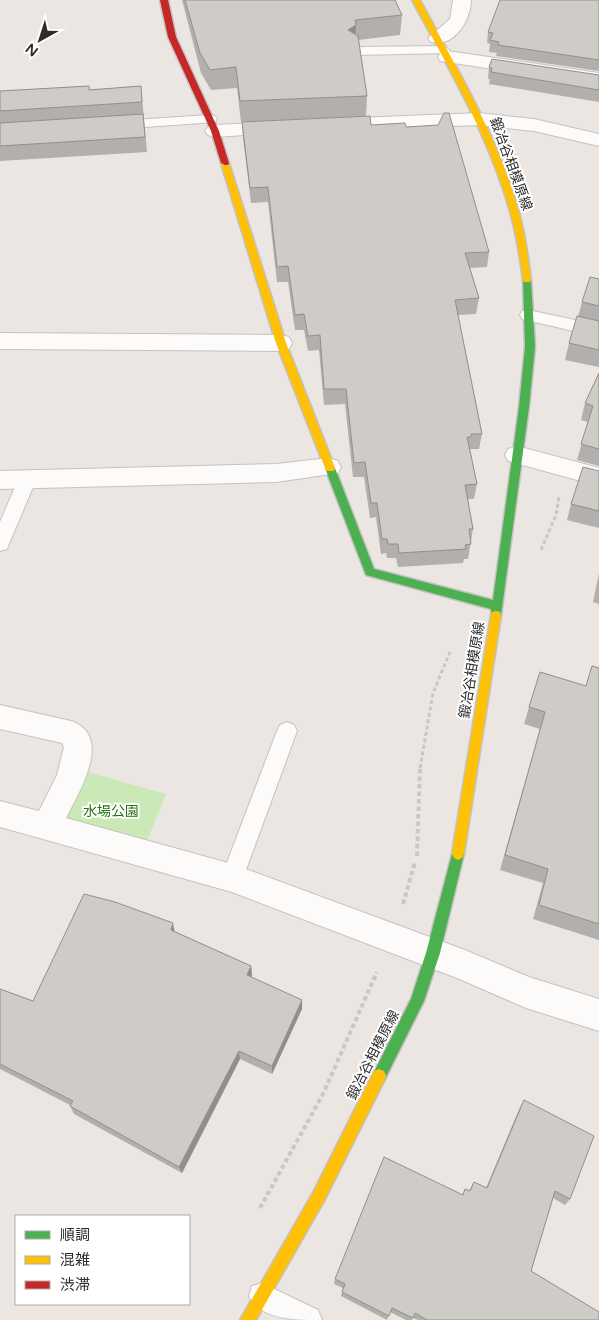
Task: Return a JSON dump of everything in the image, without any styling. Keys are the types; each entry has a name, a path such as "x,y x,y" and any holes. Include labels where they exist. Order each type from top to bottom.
{"main road":[{"path":"164,0 172,37 213,125 281,343 370,572 497,606"},
{"name":"鍛冶谷相模原線","path":"248,1320 319,1196 417,1001 433,953 458,854 497,606 517,455 530,347 526,264 511,200 479,119 416,0"}],"street":[{"path":"462,0 463,11 442,48 599,79"},
{"path":"213,125 307,127 479,119 534,125 599,140"},
{"path":"0,341 281,343"},
{"path":"517,455 599,477"},
{"path":"0,480 276,473 329,467"},
{"path":"0,717 71,733 76,740 79,749 73,768 47,825"},
{"path":"0,814 47,825 232,878 433,953 526,992 599,1015"}],"lane":[{"path":"356,51 442,48"},
{"path":"105,126 213,125"},
{"path":"528,315 599,331"},
{"path":"0,544 27,480"},
{"path":"232,878 287,731"},
{"path":"262,1296 308,1320"}],"path":[{"path":"401,910 417,855 419,773 433,693 452,649"},
{"path":"260,1208 323,1094 382,963"}],"green space":[{"name":"水場公園","path":"73,768 166,794 142,853 47,825"}],"building":[{"path":"185,0 395,0 402,15 355,20 356,25 348,30 358,36 367,96 240,101 236,67 210,70 200,53"},
{"path":"500,0 599,0 599,60 498,45 499,42 490,40 493,33 488,32"},
{"path":"492,59 599,75 599,90 491,72 492,68 489,67"},
{"path":"89,86 89,90 141,86 142,102 0,111 0,91"},
{"path":"444,113 449,113 489,252 465,253 479,298 455,300 482,434 471,434 471,437 467,437 477,484 465,485 473,529 469,529 471,544 465,545 466,549 399,553 398,544 388,544 387,539 382,539 377,503 371,503 365,462 354,463 346,389 324,389 320,335 308,336 304,314 295,315 288,266 277,267 268,187 250,188 242,122 370,116 371,125 405,123 406,127 438,125"},
{"path":"143,114 145,137 0,146 0,123"},
{"path":"590,277 599,279 599,306 582,302"},
{"path":"577,316 599,321 599,350 569,343"},
{"path":"599,373 599,449 581,444 593,406 585,403"},
{"path":"583,467 599,471 599,511 571,504"},
{"path":"592,666 599,668 599,924 539,905 548,869 505,855 545,712 529,707 540,672 586,686"},
{"path":"84,894 115,902 173,923 171,930 251,966 247,975 302,1000 272,1066 239,1051 179,1167 70,1106 73,1101 0,1064 0,989 33,1001"},
{"path":"524,1100 594,1136 570,1199 555,1191 531,1271 599,1312 599,1320 427,1320 415,1313 413,1318 392,1308 389,1316 342,1292 345,1284 335,1279 384,1157 463,1195 465,1189 470,1191 474,1182 487,1188"}],"traffic: fast":[{"path":"496,615 524,407 530,347 527,280"},
{"path":"330,468 370,572 497,606"},
{"path":"379,1076 417,1001 433,953 458,854"}],"traffic: slow":[{"path":"416,0 469,100 501,172 514,208 523,244 527,280"},
{"path":"225,163 281,343 330,468"},
{"path":"458,854 496,615"},
{"path":"248,1320 319,1196 379,1076"}],"traffic: jam":[{"path":"164,0 172,37 215,131 225,163"}]}
